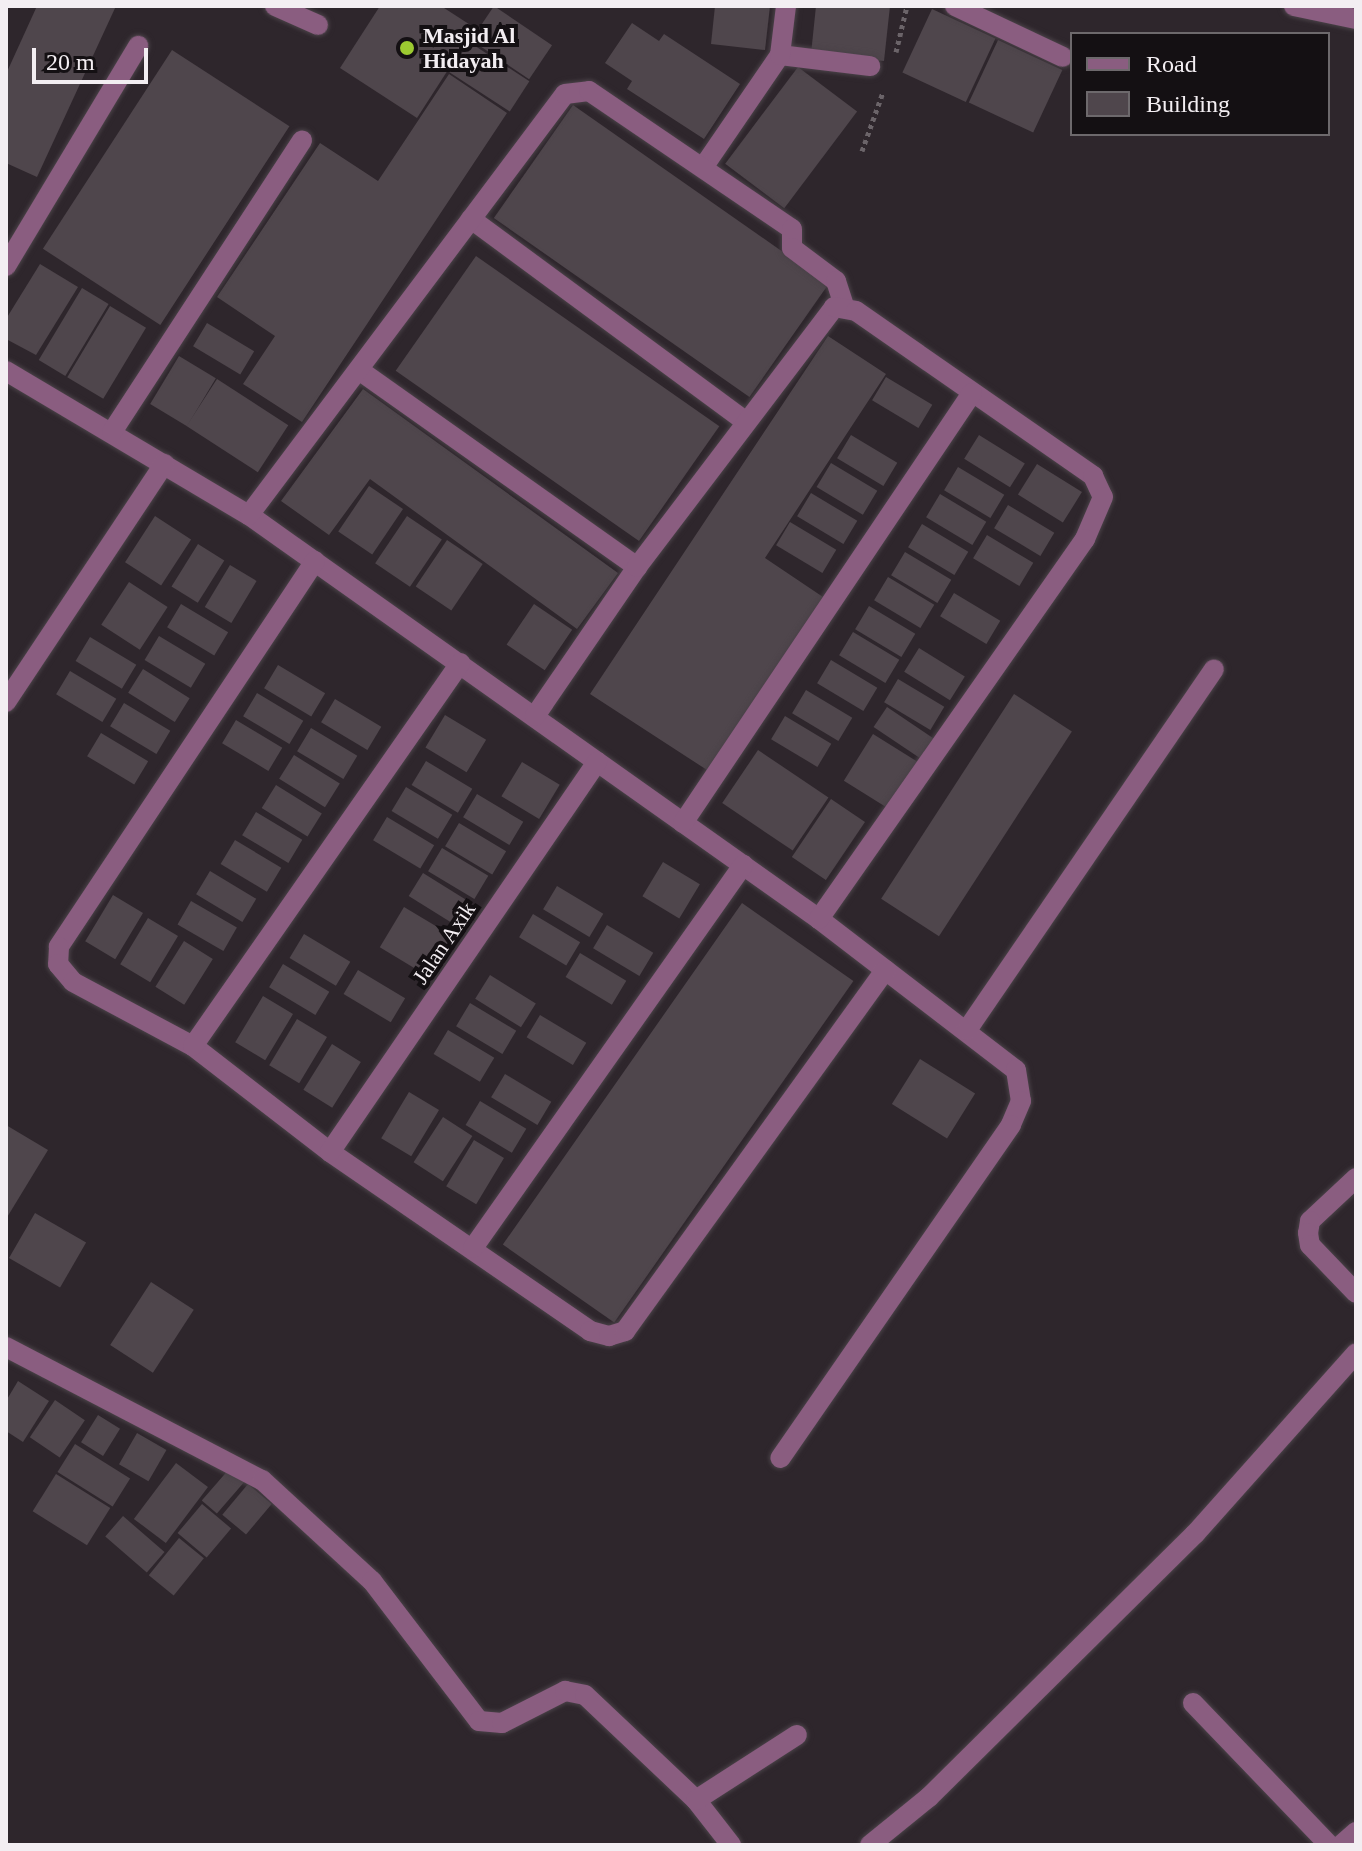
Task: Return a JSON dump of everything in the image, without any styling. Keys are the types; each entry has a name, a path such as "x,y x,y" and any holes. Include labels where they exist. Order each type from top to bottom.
{"street":[{"path":"275,6 318,25"},
{"path":"704,166 780,55 786,6"},
{"path":"955,6 1063,57"},
{"path":"1294,6 1356,19"},
{"path":"6,266 138,46"},
{"path":"780,55 870,66"},
{"path":"249,515 565,94 576,90 589,91 704,166 792,229 792,248 836,281 844,306 1093,476 1103,497 1085,539 819,919"},
{"path":"112,432 302,141"},
{"path":"471,219 744,420"},
{"path":"535,716 637,567 744,420 826,313 844,306"},
{"path":"359,370 637,567"},
{"path":"6,371 249,515 819,919 1016,1070 1021,1101 1011,1125 780,1458"},
{"path":"683,823 972,393"},
{"path":"6,702 164,464"},
{"path":"315,561 59,947 58,964 73,982 193,1046 330,1152 590,1331 609,1336 625,1331 885,970"},
{"path":"193,1046 460,663"},
{"path":"967,1030 1214,669"},
{"name":"Jalan Axik","path":"330,1152 597,762"},
{"path":"473,1248 743,865"},
{"path":"1356,1178 1310,1221 1308,1233 1310,1245 1356,1293"},
{"path":"6,1347 262,1480 372,1581 479,1721 502,1723 565,1691 577,1691 696,1800 731,1845"},
{"path":"870,1845 929,1797 1195,1534 1356,1353"},
{"path":"1193,1703 1329,1845"},
{"path":"696,1800 797,1735"},
{"path":"1341,1845 1356,1832"}],"building":[{"path":"37,6 116,6 37,177 6,163 6,74"},
{"name":"Masjid Al Hidayah","path":"380,6 441,6 475,28 417,118 340,68"},
{"path":"494,6 552,45 529,79 471,40"},
{"path":"715,6 770,6 765,50 711,44"},
{"path":"816,6 890,6 884,61 811,54"},
{"path":"932,9 995,39 966,102 902,72"},
{"path":"632,23 659,41 664,34 740,84 704,139 627,89 632,81 605,63"},
{"path":"998,40 1062,70 1033,133 969,103"},
{"path":"469,42 529,81 510,111 449,72"},
{"path":"172,50 289,126 160,325 43,249"},
{"path":"798,67 857,112 784,208 725,164"},
{"path":"449,74 507,113 302,422 243,384 275,336 217,297 320,143 378,181"},
{"path":"573,105 829,284 749,397 494,218"},
{"path":"476,256 719,426 639,541 396,371"},
{"path":"40,264 78,287 36,355 6,339 6,319"},
{"path":"82,288 109,304 65,376 39,360"},
{"path":"110,306 146,328 103,399 67,377"},
{"path":"207,323 254,351 240,374 193,346"},
{"path":"828,336 886,374 765,558 823,597 707,770 590,694"},
{"path":"179,356 216,378 187,426 150,404"},
{"path":"886,377 932,405 918,428 872,400"},
{"path":"217,379 288,425 258,472 187,426"},
{"path":"363,389 618,573 577,629 370,479 329,535 281,501"},
{"path":"851,435 897,463 883,486 837,458"},
{"path":"979,435 1025,464 1010,487 964,459"},
{"path":"831,463 877,491 863,515 817,487"},
{"path":"1037,464 1082,492 1063,523 1018,495"},
{"path":"958,467 1004,495 990,518 944,490"},
{"path":"369,486 403,509 372,555 338,532"},
{"path":"811,493 857,521 843,544 797,516"},
{"path":"940,494 986,522 972,545 926,517"},
{"path":"1008,505 1054,533 1040,556 994,528"},
{"path":"155,516 191,539 161,586 125,562"},
{"path":"407,516 442,539 410,587 375,563"},
{"path":"790,522 836,550 822,573 776,545"},
{"path":"922,524 968,552 954,575 908,547"},
{"path":"987,535 1033,563 1019,586 973,558"},
{"path":"447,540 483,564 451,610 416,586"},
{"path":"198,544 224,560 198,603 172,586"},
{"path":"905,552 951,580 937,603 891,575"},
{"path":"230,565 257,581 231,623 205,607"},
{"path":"888,577 934,605 920,628 874,600"},
{"path":"129,582 168,607 140,650 101,625"},
{"path":"954,593 1000,621 986,644 940,616"},
{"path":"181,604 228,632 214,655 167,627"},
{"path":"534,604 572,630 545,670 507,645"},
{"path":"869,606 915,634 901,657 855,629"},
{"path":"853,632 899,660 885,683 839,655"},
{"path":"159,636 205,664 191,688 145,660"},
{"path":"90,637 136,665 122,689 76,661"},
{"path":"919,648 965,677 950,700 904,672"},
{"path":"831,660 877,688 863,711 817,683"},
{"path":"278,665 325,693 311,716 264,688"},
{"path":"143,669 190,698 175,722 128,693"},
{"path":"70,671 116,699 102,722 56,694"},
{"path":"898,679 944,707 930,730 884,702"},
{"path":"806,690 852,718 838,741 792,713"},
{"path":"257,693 303,721 289,744 243,716"},
{"path":"1014,694 1072,732 939,936 881,899"},
{"path":"335,699 381,727 367,750 321,722"},
{"path":"124,703 170,731 156,754 110,726"},
{"path":"887,707 935,739 922,759 874,727"},
{"path":"445,715 486,740 467,772 425,748"},
{"path":"785,716 831,744 817,767 771,739"},
{"path":"236,720 282,748 268,771 222,743"},
{"path":"311,728 357,756 343,779 297,751"},
{"path":"101,733 148,761 134,784 87,756"},
{"path":"873,734 917,762 888,808 844,781"},
{"path":"758,750 828,798 793,851 722,803"},
{"path":"294,755 340,784 325,807 279,779"},
{"path":"426,761 472,789 458,813 412,785"},
{"path":"522,762 560,785 539,819 501,796"},
{"path":"276,785 322,814 307,837 262,808"},
{"path":"406,787 452,815 438,839 392,811"},
{"path":"477,794 523,822 509,845 463,817"},
{"path":"831,799 865,822 826,880 792,857"},
{"path":"256,812 302,840 288,863 242,835"},
{"path":"387,817 434,845 420,868 373,840"},
{"path":"459,823 506,851 492,874 445,846"},
{"path":"235,840 281,868 267,892 221,864"},
{"path":"442,848 488,876 474,899 428,871"},
{"path":"663,862 700,884 679,918 642,896"},
{"path":"210,871 256,899 242,922 196,894"},
{"path":"423,873 469,902 454,925 409,896"},
{"path":"557,886 603,914 589,937 543,909"},
{"path":"113,895 143,913 115,959 85,941"},
{"path":"191,901 237,928 223,951 178,924"},
{"path":"742,903 853,981 614,1323 503,1245"},
{"path":"404,907 454,937 430,977 380,947"},
{"path":"533,914 580,942 566,965 519,937"},
{"path":"148,918 178,936 150,982 120,964"},
{"path":"607,925 653,953 639,976 593,948"},
{"path":"304,934 350,962 336,986 290,958"},
{"path":"184,941 213,959 184,1005 155,987"},
{"path":"580,953 626,981 612,1005 566,977"},
{"path":"283,964 329,992 315,1015 269,987"},
{"path":"358,970 405,998 391,1022 344,994"},
{"path":"490,975 536,1004 521,1027 475,999"},
{"path":"263,996 293,1014 265,1060 235,1042"},
{"path":"470,1003 516,1031 502,1054 456,1026"},
{"path":"540,1015 586,1043 573,1065 527,1037"},
{"path":"297,1019 327,1037 299,1083 269,1065"},
{"path":"448,1030 494,1058 480,1082 434,1054"},
{"path":"332,1044 361,1062 332,1108 303,1090"},
{"path":"920,1059 975,1093 947,1138 892,1104"},
{"path":"505,1074 551,1102 537,1125 491,1097"},
{"path":"409,1092 439,1110 411,1156 381,1138"},
{"path":"480,1101 526,1129 512,1153 466,1125"},
{"path":"443,1117 472,1136 443,1181 414,1162"},
{"path":"6,1125 48,1150 6,1219"},
{"path":"474,1140 504,1158 476,1204 446,1186"},
{"path":"35,1213 86,1242 60,1288 9,1258"},
{"path":"151,1282 194,1310 153,1373 110,1345"},
{"path":"18,1381 49,1401 23,1442 6,1431 6,1401"},
{"path":"55,1400 85,1420 60,1457 30,1437"},
{"path":"98,1415 120,1429 103,1456 81,1442"},
{"path":"137,1433 166,1450 148,1481 119,1464"},
{"path":"75,1444 130,1478 113,1506 58,1472"},
{"path":"176,1463 208,1487 166,1543 134,1519"},
{"path":"230,1468 245,1481 217,1514 202,1500"},
{"path":"56,1474 110,1508 87,1545 33,1511"},
{"path":"248,1484 272,1504 246,1535 222,1515"},
{"path":"202,1504 231,1528 207,1558 178,1533"},
{"path":"123,1516 165,1552 147,1572 105,1536"},
{"path":"179,1538 204,1558 174,1595 149,1575"}],"place":[{"name":"Masjid Al Hidayah","path":"407,48"}]}
